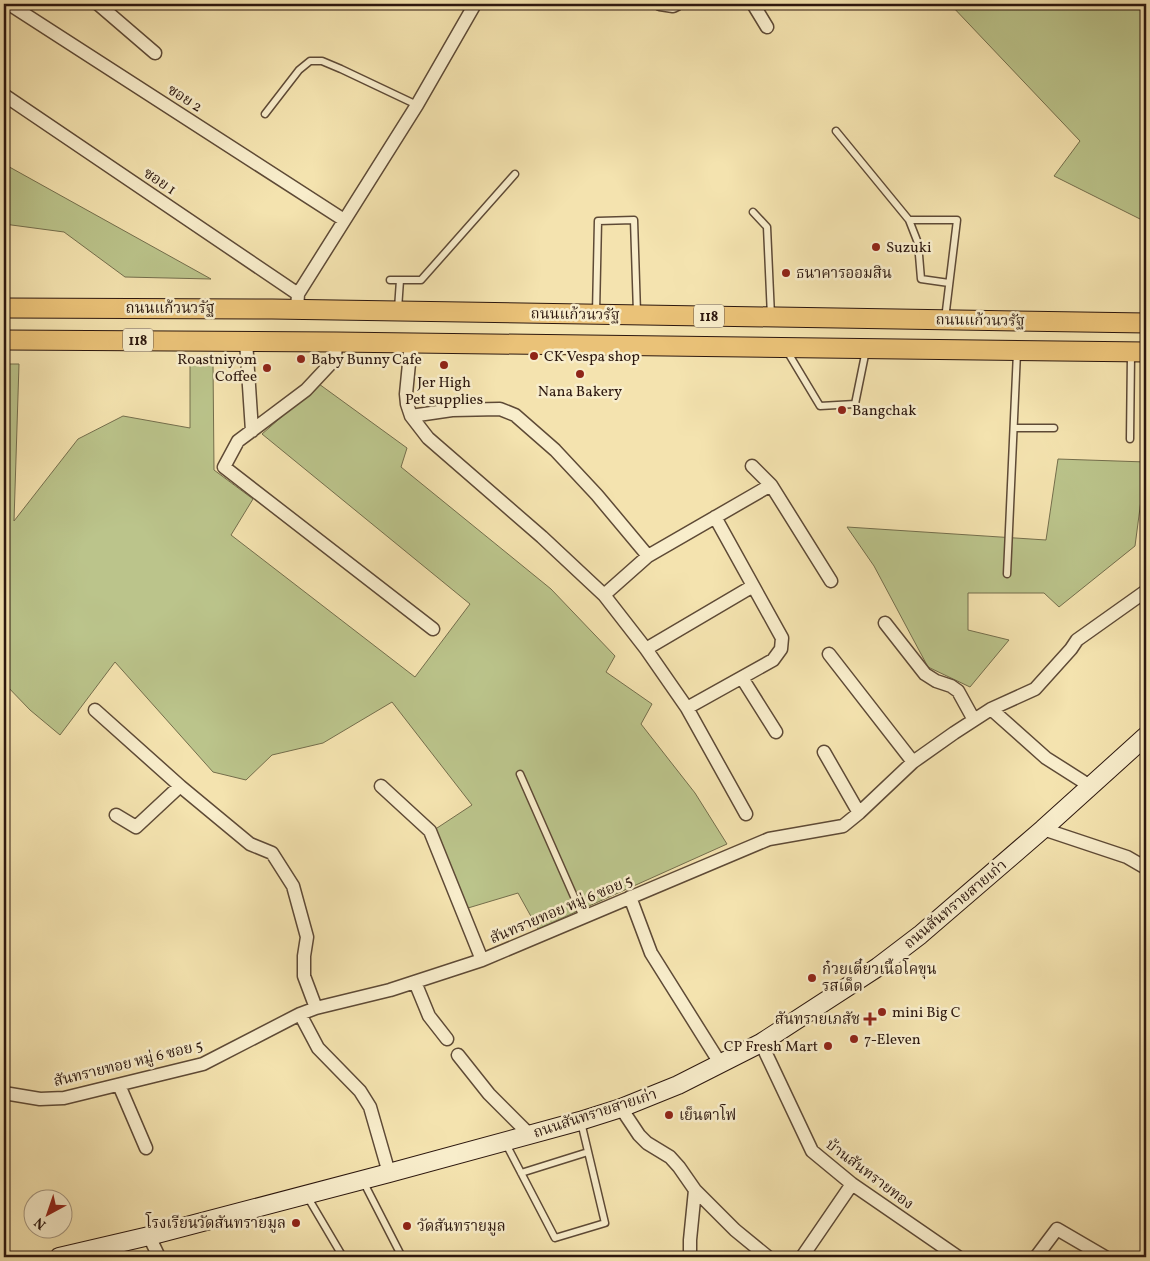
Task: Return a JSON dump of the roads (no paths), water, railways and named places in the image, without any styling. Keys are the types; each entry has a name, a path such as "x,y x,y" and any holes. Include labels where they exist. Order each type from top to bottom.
{"main road":[{"name":"ถนนแก้วนวรัฐ","path":"4,308 297,302 398,311 1146,323"},
{"name":"ถนนแก้วนวรัฐ","path":"4,340 246,341 1139,352"},
{"name":"ถนนสันทรายสายเก่า","path":"59,1257 149,1236 505,1142 621,1108 678,1085 760,1043 885,962 920,936 1146,736"}],"street":[{"name":"ซอย 2","path":"9,4 344,220"},
{"path":"98,4 155,53"},
{"path":"297,302 344,220 417,105 475,4"},
{"path":"660,4 673,6 677,4"},
{"path":"753,4 767,28"},
{"name":"ซอย 1","path":"4,95 297,302"},
{"path":"246,341 252,431"},
{"path":"336,342 335,359 330,365 306,390 238,441 224,467 433,629"},
{"path":"411,343 406,394 411,416 428,438 542,537 604,594 646,649 687,708 746,814"},
{"path":"411,416 452,410 500,409 515,415 555,450 648,556"},
{"path":"752,466 771,485 831,581"},
{"path":"604,594 648,556 771,485"},
{"path":"687,708 773,660 781,649 782,638 715,517"},
{"path":"646,649 753,586"},
{"name":"สันทรายทอย หมู่ 6 ซอย 5","path":"4,1093 40,1099 64,1098 204,1064 300,1014 316,1008 390,990 482,960 769,839 843,826 913,762 991,709 1035,689 1077,640 1146,591"},
{"path":"885,623 925,674 958,691 974,720"},
{"path":"829,654 913,762"},
{"path":"742,678 776,732"},
{"path":"991,709 1046,758 1090,786"},
{"path":"95,710 180,786 250,844 272,853 293,886 307,936 304,976 316,1008"},
{"path":"824,752 859,813"},
{"path":"116,815 136,827 180,786"},
{"path":"381,786 430,831 482,960"},
{"path":"1043,828 1127,857 1146,868"},
{"path":"630,898 651,953 720,1063"},
{"path":"415,982 429,1016 447,1039"},
{"path":"300,1014 318,1048 360,1091 370,1107 389,1174"},
{"name":"บ้านสันทรายทอง","path":"760,1043 812,1151 852,1184 958,1257"},
{"path":"458,1055 490,1094 530,1135"},
{"path":"118,1085 146,1148"},
{"path":"621,1108 639,1135 647,1143 670,1157 695,1190 735,1230 768,1257"},
{"path":"802,1257 852,1184"},
{"path":"690,1257 695,1190"},
{"path":"1036,1257 1057,1229 1105,1257"},
{"path":"149,1236 159,1257"}],"lane":[{"path":"265,114 299,70 310,61 322,61 417,105"},
{"path":"836,131 909,220 918,243 921,279 949,283"},
{"path":"390,280 421,280 515,174"},
{"path":"753,212 767,227 771,317"},
{"path":"596,314 598,221 634,220 637,314"},
{"path":"909,220 957,220 944,320"},
{"path":"398,311 400,280"},
{"path":"785,348 820,406 856,404 866,349"},
{"path":"1007,574 1017,351"},
{"path":"1130,439 1139,352"},
{"path":"1014,428 1054,428"},
{"path":"520,774 583,917"},
{"path":"1146,925 1146,933"},
{"path":"505,1142 554,1238 605,1223 580,1121"},
{"path":"521,1173 588,1152"},
{"path":"363,1180 402,1256 400,1257"},
{"path":"306,1195 343,1257"}],"place":[{"name":"Suzuki","path":"876,247"},
{"name":"ธนาคารออมสิน","path":"786,273"},
{"name":"CK Vespa shop","path":"534,356"},
{"name":"Baby Bunny Cafe","path":"301,359"},
{"name":"Jer High Pet supplies","path":"444,365"},
{"name":"Roastniyom Coffee","path":"267,368"},
{"name":"Nana Bakery","path":"580,374"},
{"name":"Bangchak","path":"842,410"},
{"name":"ก๋วยเตี๋ยวเนื้อโคขุน รสเด็ด","path":"812,978"},
{"name":"mini Big C","path":"882,1012"},
{"name":"สันทรายเภสัช","path":"870,1019"},
{"name":"7-Eleven","path":"854,1039"},
{"name":"CP Fresh Mart","path":"828,1046"},
{"name":"เย็นตาโฟ","path":"669,1115"},
{"name":"โรงเรียนวัดสันทรายมูล","path":"296,1223"},
{"name":"วัดสันทรายมูล","path":"407,1226"}]}
